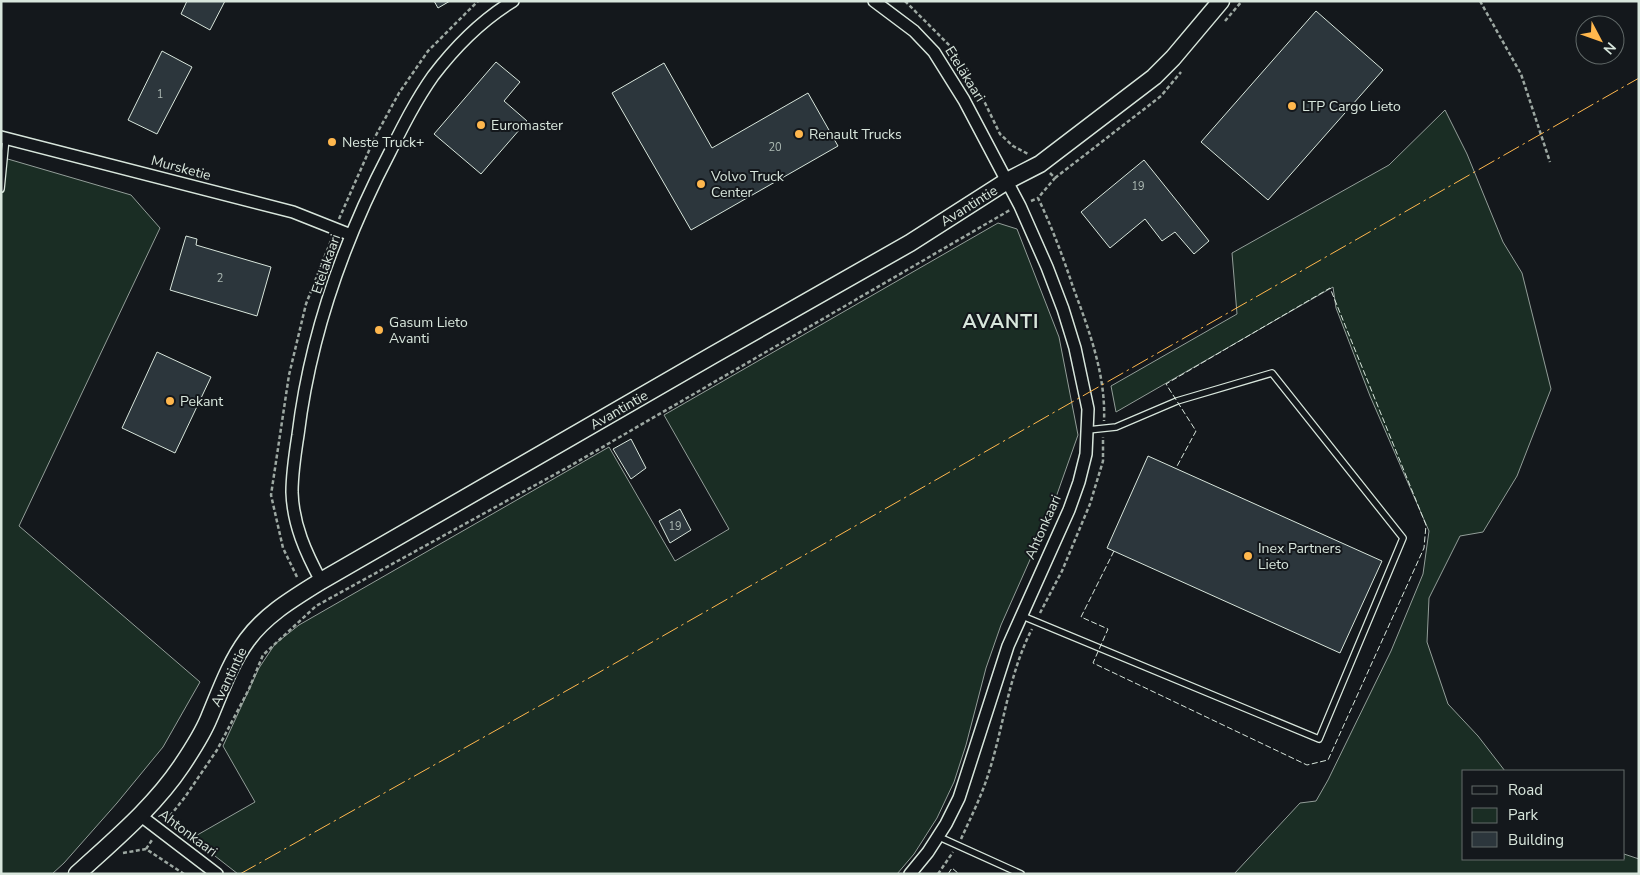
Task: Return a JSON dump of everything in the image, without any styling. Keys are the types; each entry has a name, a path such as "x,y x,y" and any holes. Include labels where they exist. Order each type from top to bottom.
{"street":[{"name":"Eteläkaari","path":"321,581 307,554 294,511 292,490 302,403 310,363 322,320 351,235 409,115 434,76 452,53 477,27 513,1"},
{"name":"Eteläkaari","path":"874,1 914,32 934,52 964,100 1007,181"},
{"name":"Avantintie","path":"77,874 141,816 164,790 190,753 208,721 232,665 246,641 258,626 280,607 321,581 910,243 1007,181 1040,164 1154,77 1173,58 1220,1"},
{"name":"Mursketie","path":"4,138 293,212 351,235"},
{"name":"Ahtonkaari","path":"910,874 928,852 959,798 997,678 1020,614 1069,510 1084,463 1088,430 1088,409 1075,348 1047,267 1007,181"},
{"name":"Ahtonkaari","path":"141,816 217,874"}],"lane":[{"path":"1,189 4,138"},
{"path":"1020,614 1319,739 1403,538 1272,373 1177,401 1116,427 1088,430"},
{"path":"937,836 1021,874"}],"path":[{"path":"905,1 952,48 985,103 1000,134 1013,146 1029,155"},
{"path":"1480,1 1521,74 1550,162"},
{"path":"1030,201 1038,198 1055,178 1049,171"},
{"path":"938,874 957,845 978,803 989,772 1012,684 1028,636 1062,571 1090,504 1102,461 1104,415 1100,376 1094,345 1051,224 1038,198"},
{"path":"146,849 218,750 249,689 263,655 316,606 570,466 1007,211"},
{"path":"118,857 125,852 146,849 184,874"}],"green space":[{"path":"1445,110 1467,154 1503,242 1522,273 1551,389 1517,476 1483,532 1460,536 1429,598 1427,642 1448,704 1478,736 1504,770 1462,770 1462,860 1625,860 1625,854 1639,859 1639,874 1234,874 1300,803 1316,801 1328,780 1391,651 1423,574 1429,531 1370,396 1336,308 1333,287 1116,412 1111,386 1237,314 1232,253 1389,165"},
{"path":"1,157 131,195 160,228 19,526 200,682 163,747 117,803 52,874 1,874"},
{"path":"998,223 1017,229 1059,337 1078,435 1049,517 1001,625 986,668 966,745 954,782 937,818 914,854 897,874 238,874 192,838 255,802 223,746 259,668 275,644 299,625 609,447 675,561 729,529 664,415"}],"building":[{"path":"187,1 225,1 210,30 181,14"},
{"path":"434,1 450,1 438,8"},
{"name":"LTP Cargo Lieto","path":"1316,11 1383,70 1268,200 1201,142"},
{"path":"162,51 192,67 157,134 128,120"},
{"path":"496,62 520,82 504,101 527,121 481,174 434,134"},
{"path":"664,63 712,148 808,93 838,146 691,230 612,93"},
{"path":"1144,160 1209,241 1194,254 1175,232 1162,241 1145,219 1110,248 1081,212"},
{"path":"186,236 197,239 196,245 271,267 257,316 170,290"},
{"path":"157,352 211,377 175,453 122,428"},
{"path":"631,439 646,468 631,479 613,449"},
{"name":"Inex Partners Lieto","path":"1148,456 1382,561 1340,653 1107,548"},
{"path":"680,509 691,530 670,543 659,521"}],"fence":[{"path":"1114,551 1081,617 1108,629 1093,663 1307,765 1328,760 1424,548 1426,525 1330,288 1166,384 1196,431 1176,468"},
{"path":"948,874 952,868 959,874"}],"power":[{"path":"240,874 598,673 1639,78"}],"place":[{"name":"LTP Cargo Lieto","path":"1292,106"},
{"name":"Euromaster","path":"481,125"},
{"name":"Renault Trucks","path":"799,134"},
{"name":"Neste Truck+","path":"332,142"},
{"name":"Volvo Truck Center","path":"701,184"},
{"name":"Gasum Lieto Avanti","path":"379,330"},
{"name":"Pekant","path":"170,401"},
{"name":"Inex Partners Lieto","path":"1248,556"}],"district":[{"name":"AVANTI","path":"1001,322"}]}
